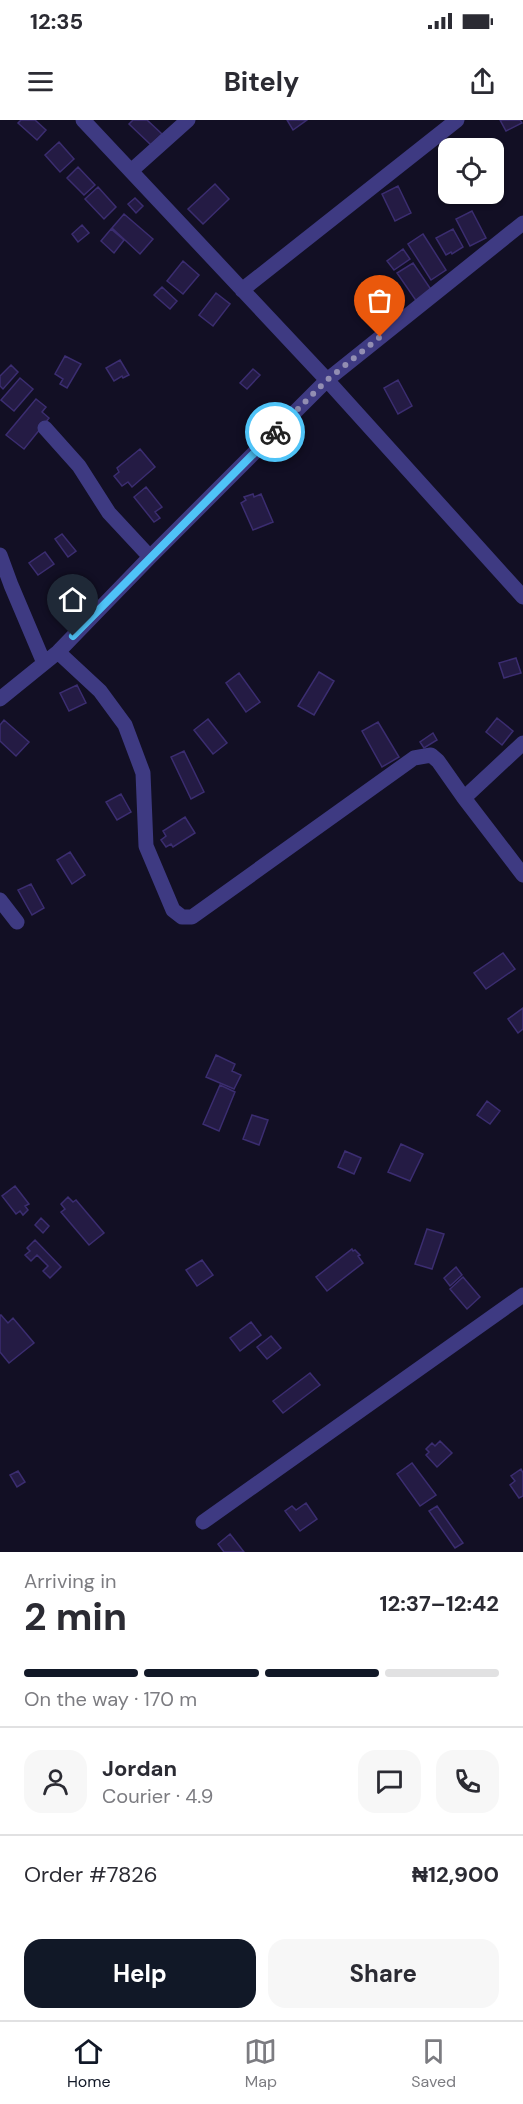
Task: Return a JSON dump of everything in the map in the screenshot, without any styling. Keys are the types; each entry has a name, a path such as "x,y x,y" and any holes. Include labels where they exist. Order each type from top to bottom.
{"street":[{"path":"83,120 327,380 523,597"},
{"path":"130,171 188,120"},
{"path":"242,290 458,120"},
{"path":"0,699 58,652 150,556 327,380 523,223"},
{"path":"45,428 79,466 109,513 150,556"},
{"path":"0,555 44,663"},
{"path":"58,652 100,691 125,725 143,772 146,846 173,910 182,917 192,917 414,758 431,756 438,761 523,875"},
{"path":"464,798 523,743"},
{"path":"0,900 17,922"},
{"path":"203,1522 523,1295"}],"building":[{"path":"21,120 35,120 46,130 37,140 18,123"},
{"path":"133,120 147,120 162,134 151,145 129,124"},
{"path":"287,120 307,120 293,130"},
{"path":"500,120 520,120 522,123 506,131"},
{"path":"59,142 74,159 60,172 45,155"},
{"path":"78,167 95,185 84,195 67,178"},
{"path":"215,184 229,199 203,224 188,209"},
{"path":"398,186 411,213 395,221 382,194"},
{"path":"98,187 116,207 104,219 85,199"},
{"path":"135,198 143,206 136,213 128,204"},
{"path":"472,211 486,238 470,246 456,219"},
{"path":"124,214 153,239 140,254 112,228"},
{"path":"82,225 89,233 78,242 72,234"},
{"path":"111,229 124,240 114,253 101,241"},
{"path":"453,229 463,247 446,255 436,238"},
{"path":"423,234 446,270 431,280 408,244"},
{"path":"403,249 410,259 394,270 387,261"},
{"path":"183,261 199,275 183,294 167,281"},
{"path":"413,263 432,291 417,302 397,273"},
{"path":"162,287 177,301 170,309 154,295"},
{"path":"216,293 230,304 213,326 199,315"},
{"path":"65,356 81,364 67,388 60,384 63,379 55,374"},
{"path":"120,360 129,375 114,381 106,368"},
{"path":"11,365 18,372 3,389 0,386 0,376"},
{"path":"253,369 260,375 247,389 240,383"},
{"path":"20,378 33,389 14,411 1,400"},
{"path":"398,380 412,406 398,414 384,388"},
{"path":"36,399 46,407 42,412 49,418 24,449 6,435"},
{"path":"140,449 155,467 132,487 128,482 122,486 114,476 119,472 117,468"},
{"path":"146,487 162,507 155,512 160,518 154,522 134,497"},
{"path":"253,494 254,497 261,494 273,522 253,530 241,503 246,500 244,497"},
{"path":"62,534 76,551 68,557 55,539"},
{"path":"45,552 54,564 38,575 29,563"},
{"path":"73,575 76,580 82,577 95,599 81,608 65,580"},
{"path":"516,658 521,673 504,678 499,663"},
{"path":"319,672 334,681 314,715 298,706"},
{"path":"239,673 260,702 246,712 226,683"},
{"path":"77,685 86,703 69,711 60,693"},
{"path":"497,718 513,731 502,745 486,732"},
{"path":"208,719 227,743 213,754 194,730"},
{"path":"4,720 29,742 16,756 0,741 0,725"},
{"path":"378,722 399,757 382,767 362,731"},
{"path":"433,733 437,740 424,748 420,742"},
{"path":"184,751 204,792 191,799 171,757"},
{"path":"121,794 131,812 117,820 106,802"},
{"path":"185,817 195,833 173,847 171,844 166,847 161,840 166,836 163,831"},
{"path":"70,852 85,875 72,884 57,860"},
{"path":"31,884 44,908 32,915 18,890"},
{"path":"503,953 515,969 486,989 474,973"},
{"path":"523,1008 523,1029 518,1033 508,1019"},
{"path":"216,1055 235,1064 232,1071 241,1075 234,1089 206,1077"},
{"path":"220,1085 235,1092 219,1131 203,1124"},
{"path":"487,1101 500,1111 490,1124 477,1115"},
{"path":"252,1115 268,1120 259,1145 243,1139"},
{"path":"401,1144 423,1154 410,1181 388,1172"},
{"path":"345,1151 361,1158 354,1174 338,1167"},
{"path":"15,1186 29,1204 25,1206 28,1210 23,1215 20,1211 16,1214 2,1196"},
{"path":"68,1197 73,1202 76,1200 104,1233 89,1245 61,1212 65,1209 61,1204"},
{"path":"41,1218 49,1226 43,1233 35,1225"},
{"path":"427,1229 444,1234 432,1269 415,1264"},
{"path":"35,1240 61,1267 50,1278 43,1271 48,1266 37,1255 31,1261 25,1255 30,1251 27,1248"},
{"path":"352,1249 360,1255 358,1256 363,1263 327,1291 316,1277"},
{"path":"202,1260 213,1275 197,1286 186,1270"},
{"path":"456,1267 462,1275 450,1286 444,1278"},
{"path":"463,1277 480,1297 467,1309 450,1289"},
{"path":"0,1315 8,1323 13,1318 34,1343 9,1363 0,1352"},
{"path":"251,1322 261,1335 240,1351 230,1338"},
{"path":"271,1336 281,1348 267,1359 257,1347"},
{"path":"310,1373 320,1385 283,1413 273,1401"},
{"path":"440,1441 452,1453 437,1467 426,1455 429,1452 426,1449 432,1443 435,1446"},
{"path":"412,1463 436,1495 420,1506 397,1474"},
{"path":"521,1469 523,1496 519,1498 510,1485 515,1481 511,1476"},
{"path":"18,1471 25,1482 17,1487 10,1475"},
{"path":"306,1503 317,1519 300,1531 285,1511 292,1506 296,1510"},
{"path":"437,1506 463,1543 455,1548 429,1511"},
{"path":"230,1534 244,1552 224,1552 218,1544"}],"way so far":[{"path":"275,432 327,380 380,337"}],"route":[{"path":"73,636 275,432"}]}
